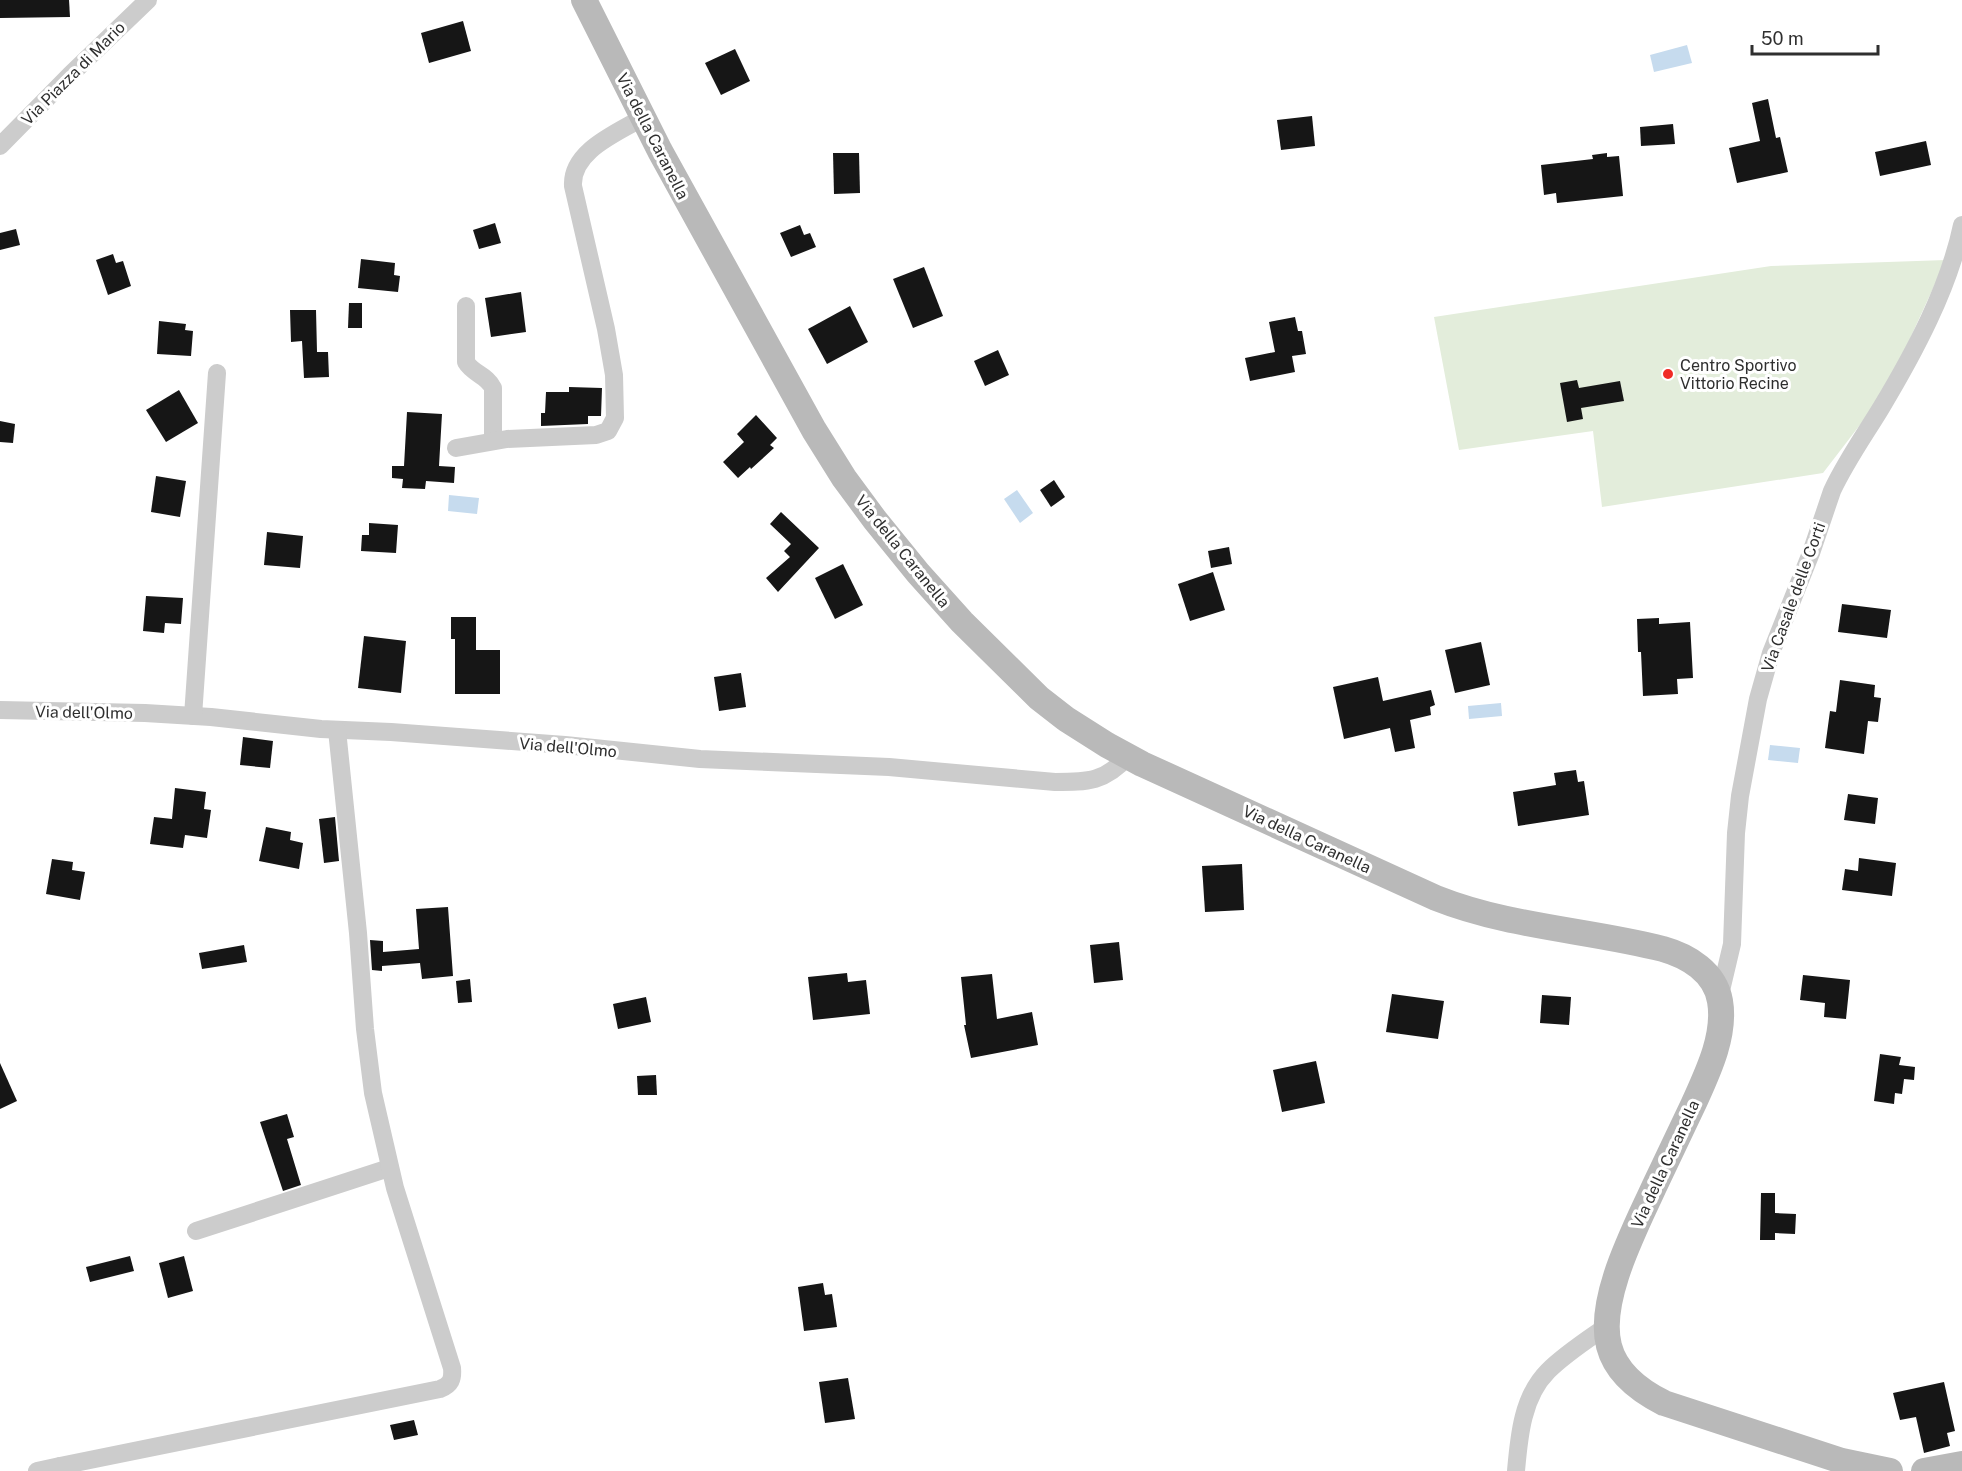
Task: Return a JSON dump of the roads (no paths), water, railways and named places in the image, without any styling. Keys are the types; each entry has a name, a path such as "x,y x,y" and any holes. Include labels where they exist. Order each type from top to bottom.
{"main road":[{"name":"Via della Caranella","path":"584,0 642,118 809,422 844,478 875,520 955,614 1034,693 1066,719 1128,756 1452,904 1532,924 1643,944 1679,954 1693,962 1709,977 1719,999 1719,1027 1708,1070 1629,1242 1611,1295 1607,1326 1609,1348 1619,1367 1634,1384 1655,1399 1842,1461 1890,1471"},
{"path":"1924,1471 1962,1464"}],"street":[{"name":"Via Piazza di Mario","path":"0,146 83,61 148,0"},
{"path":"456,447 493,440 596,435 608,431 613,423 615,413 614,369 573,186 573,175 588,151 642,118"},
{"name":"Via Casale delle Corti","path":"1719,999 1732,945 1735,840 1740,796 1762,681 1832,491 1916,345 1950,269 1962,225"},
{"path":"466,306 466,362 470,369 489,381 493,388 493,440"},
{"path":"193,716 217,373"},
{"name":"Via dell'Olmo","path":"0,710 193,716 336,730 551,744 708,760 918,769 1055,782 1078,782 1101,778 1115,770 1128,756"},
{"path":"37,1471 61,1468 440,1389 450,1384 452,1368 389,1168 375,1107 368,1058 356,915 336,730"},
{"path":"196,1231 389,1168"},
{"path":"1516,1471 1524,1417 1538,1383 1548,1371 1607,1326"}],"water":[{"path":"1687,45 1692,63 1654,72 1650,55"},
{"path":"1017,490 1033,513 1020,523 1004,499"},
{"path":"449,495 479,498 477,514 448,511"},
{"path":"1501,703 1502,716 1469,719 1468,706"},
{"path":"1770,745 1800,748 1798,763 1768,760"}],"place":[{"name":"Centro Sportivo Vittorio Recine","path":"1668,374"}]}
